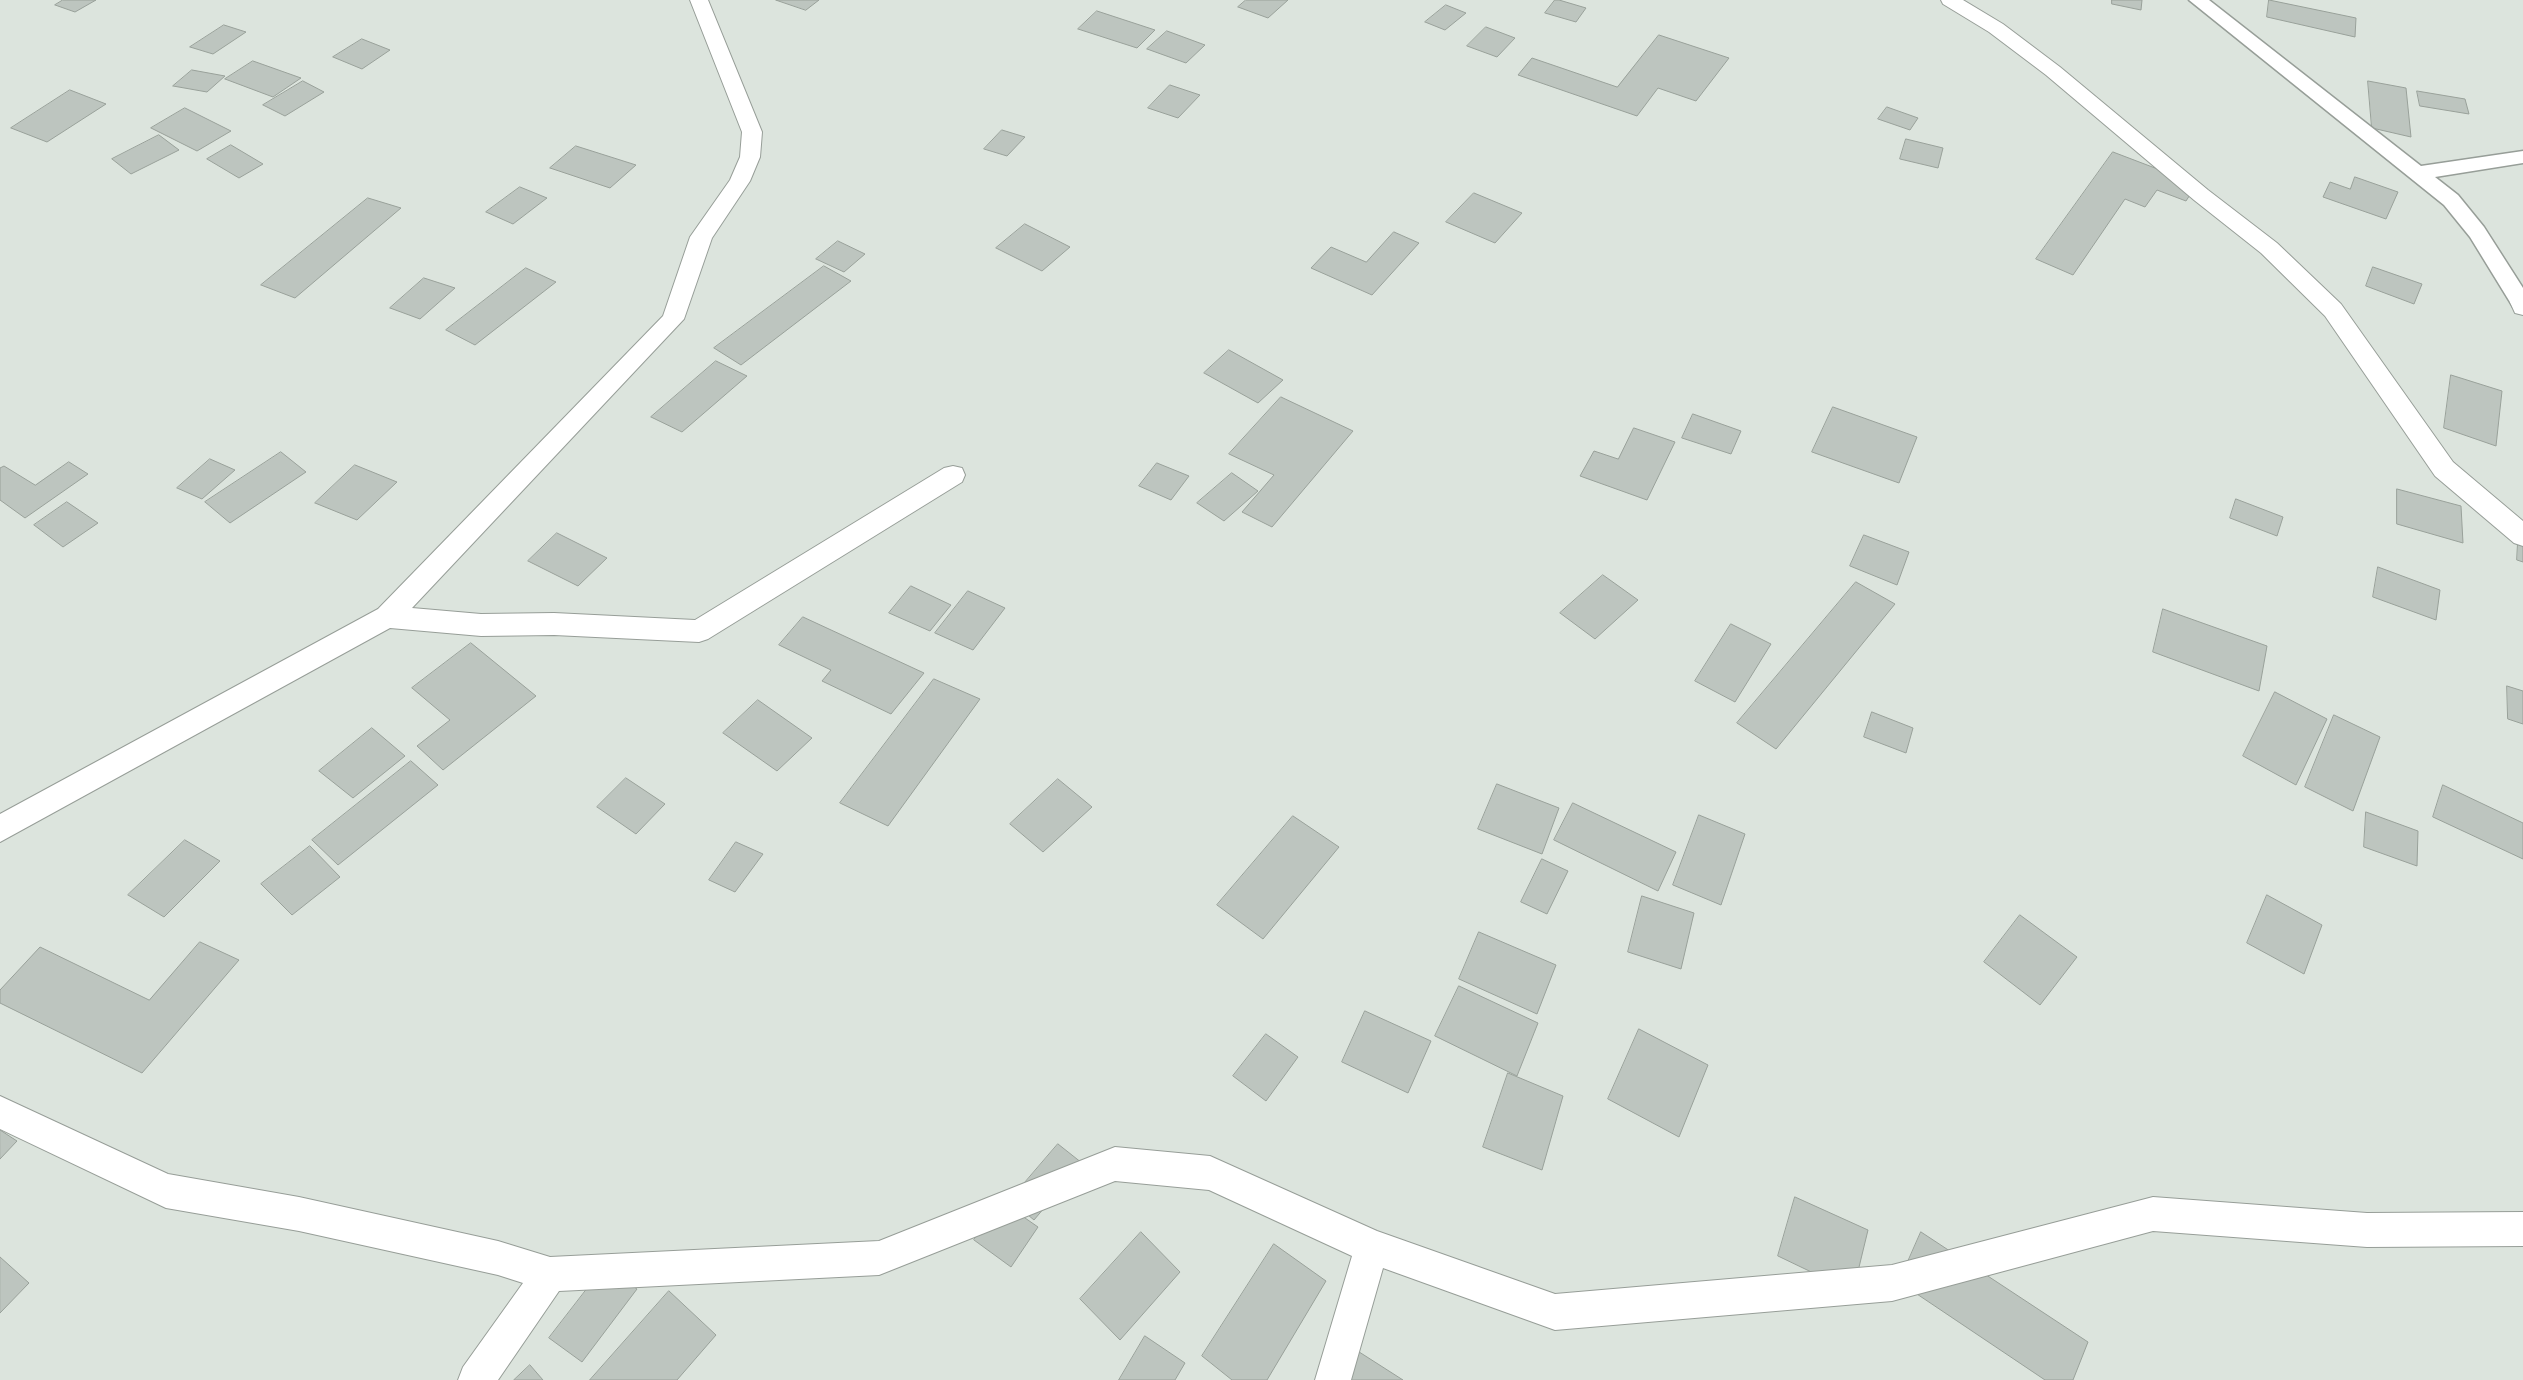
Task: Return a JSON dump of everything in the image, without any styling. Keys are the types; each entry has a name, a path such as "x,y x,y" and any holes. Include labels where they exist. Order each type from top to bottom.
{"street":[{"path":"0,829 387,617 673,319 701,237 740,182 750,157 752,132 703,14 699,0"},
{"path":"1950,0 1996,28 2053,71 2201,195 2269,248 2333,310 2444,469 2523,536"},
{"path":"387,617 481,625 554,624 699,631 953,475"},
{"path":"0,1112 166,1191 298,1214 498,1258 550,1274 879,1258 1115,1164 1210,1173 1372,1247 1555,1312 1892,1283 2153,1214 2367,1230 2523,1229"},
{"path":"1333,1380 1372,1247"},
{"path":"476,1380 550,1274"}],"lane":[{"path":"2198,0 2451,200 2477,232 2522,304"},
{"path":"2418,173 2523,157"}],"building":[{"path":"63,0 96,0 75,12 55,5"},
{"path":"776,0 819,0 806,10"},
{"path":"1246,0 1288,0 1268,18 1238,7"},
{"path":"1555,0 1586,8 1576,22 1545,13"},
{"path":"2112,0 2142,0 2141,10 2112,4"},
{"path":"2269,0 2356,18 2355,37 2267,17"},
{"path":"1446,5 1466,13 1445,30 1425,22"},
{"path":"1097,11 1155,30 1137,48 1078,29"},
{"path":"224,25 246,32 213,54 190,47"},
{"path":"1486,27 1515,38 1497,57 1467,46"},
{"path":"1167,31 1205,45 1186,63 1147,49"},
{"path":"1659,35 1729,58 1696,101 1658,88 1637,116 1518,75 1532,58 1617,87"},
{"path":"362,39 390,50 362,69 333,57"},
{"path":"253,61 301,78 273,97 225,79"},
{"path":"192,70 225,76 207,92 173,86"},
{"path":"303,81 324,92 285,116 263,105"},
{"path":"2368,81 2406,88 2411,137 2372,128"},
{"path":"1170,85 1200,95 1178,118 1148,108"},
{"path":"70,90 106,104 47,142 11,128"},
{"path":"2417,91 2465,99 2469,114 2420,106"},
{"path":"1887,107 1918,118 1910,130 1878,119"},
{"path":"185,108 231,131 197,151 151,128"},
{"path":"1002,130 1025,137 1007,156 984,149"},
{"path":"159,135 179,150 131,174 112,159"},
{"path":"1906,139 1943,148 1938,168 1900,159"},
{"path":"231,145 263,164 239,178 207,159"},
{"path":"576,146 636,165 610,188 550,168"},
{"path":"2113,152 2197,184 2186,201 2157,190 2145,207 2125,199 2073,275 2036,259"},
{"path":"2355,177 2398,192 2386,219 2323,197 2330,182 2350,189"},
{"path":"520,187 547,198 513,224 486,212"},
{"path":"1474,193 1522,213 1495,243 1446,222"},
{"path":"368,198 401,208 295,298 261,285"},
{"path":"1025,224 1070,247 1042,271 996,248"},
{"path":"1394,232 1419,243 1372,295 1311,268 1331,247 1366,262"},
{"path":"838,241 865,254 844,272 816,259"},
{"path":"824,266 851,281 741,365 714,348"},
{"path":"2373,267 2422,284 2414,304 2366,286"},
{"path":"526,268 556,282 475,345 446,330"},
{"path":"424,278 455,288 420,319 390,308"},
{"path":"1229,350 1283,380 1258,403 1204,373"},
{"path":"716,361 747,376 682,432 651,417"},
{"path":"2451,375 2502,391 2496,446 2444,428"},
{"path":"1281,397 1353,431 1272,527 1242,512 1274,475 1229,454"},
{"path":"1833,407 1917,437 1899,483 1812,452"},
{"path":"1693,414 1741,431 1731,454 1682,438"},
{"path":"1634,428 1675,442 1647,500 1580,476 1594,451 1618,459"},
{"path":"281,452 306,472 230,523 205,502"},
{"path":"210,459 235,470 202,499 177,488"},
{"path":"69,462 88,474 25,518 0,500 0,468 4,466 35,485"},
{"path":"1157,463 1189,476 1171,500 1139,486"},
{"path":"355,465 397,482 357,520 315,503"},
{"path":"1232,473 1258,491 1224,521 1197,503"},
{"path":"2397,489 2461,506 2463,543 2397,524"},
{"path":"2236,499 2283,517 2277,536 2230,518"},
{"path":"67,502 98,523 63,547 34,525"},
{"path":"2519,523 2523,525 2523,562 2517,560"},
{"path":"557,533 607,558 578,586 528,561"},
{"path":"1864,535 1909,552 1897,585 1850,566"},
{"path":"2378,567 2440,590 2436,620 2373,597"},
{"path":"1603,575 1638,600 1595,639 1560,613"},
{"path":"1856,582 1895,604 1776,749 1737,723"},
{"path":"911,586 951,605 930,631 889,613"},
{"path":"968,591 1005,608 973,650 935,633"},
{"path":"2163,609 2267,646 2259,691 2153,652"},
{"path":"803,617 924,673 891,714 822,681 831,670 779,645"},
{"path":"1731,624 1771,644 1735,702 1695,681"},
{"path":"471,643 536,696 443,770 417,746 450,720 412,688"},
{"path":"934,679 980,699 888,826 840,803"},
{"path":"2507,686 2523,691 2523,724 2508,719"},
{"path":"2275,692 2327,719 2296,785 2243,756"},
{"path":"758,700 812,738 777,771 723,733"},
{"path":"1872,712 1913,728 1906,753 1864,737"},
{"path":"2334,715 2380,737 2353,811 2305,787"},
{"path":"372,728 405,756 353,798 319,771"},
{"path":"411,761 438,785 338,865 312,840"},
{"path":"626,778 665,804 636,834 597,807"},
{"path":"1058,779 1092,807 1043,852 1010,824"},
{"path":"1497,784 1559,808 1542,854 1478,829"},
{"path":"2443,785 2523,823 2523,859 2433,817"},
{"path":"1573,803 1676,852 1658,891 1554,840"},
{"path":"2366,812 2418,831 2417,866 2364,847"},
{"path":"1699,815 1745,834 1721,905 1673,885"},
{"path":"1293,816 1339,847 1263,939 1217,905"},
{"path":"185,840 220,861 164,917 128,895"},
{"path":"736,842 763,854 735,892 709,880"},
{"path":"310,846 340,877 292,915 261,884"},
{"path":"1542,859 1568,871 1547,914 1521,902"},
{"path":"2267,895 2322,925 2304,974 2247,943"},
{"path":"1642,896 1694,913 1681,969 1628,952"},
{"path":"2020,915 2077,957 2040,1005 1984,962"},
{"path":"1479,932 1556,965 1537,1014 1459,979"},
{"path":"200,942 239,960 142,1073 0,1003 0,990 40,947 149,1000"},
{"path":"1459,986 1538,1023 1517,1076 1435,1036"},
{"path":"1365,1011 1431,1041 1408,1093 1342,1062"},
{"path":"1639,1029 1708,1065 1679,1137 1608,1099"},
{"path":"1266,1034 1298,1057 1266,1101 1233,1076"},
{"path":"1508,1073 1563,1096 1542,1170 1483,1147"},
{"path":"0,1130 17,1141 0,1159"},
{"path":"1058,1144 1082,1163 1034,1220 1010,1200"},
{"path":"1795,1197 1868,1230 1853,1292 1778,1256"},
{"path":"1002,1202 1038,1227 1011,1267 974,1240"},
{"path":"1141,1232 1180,1272 1120,1340 1080,1299"},
{"path":"1921,1232 2088,1342 2073,1380 2045,1380 1899,1282"},
{"path":"1274,1244 1326,1281 1267,1380 1232,1380 1202,1356"},
{"path":"0,1257 29,1283 0,1313"},
{"path":"604,1267 637,1289 582,1362 549,1338"},
{"path":"669,1291 716,1335 677,1380 590,1380"},
{"path":"1145,1336 1185,1363 1175,1380 1119,1380"},
{"path":"1342,1341 1403,1380 1322,1380"},
{"path":"530,1365 543,1380 514,1380"}]}
